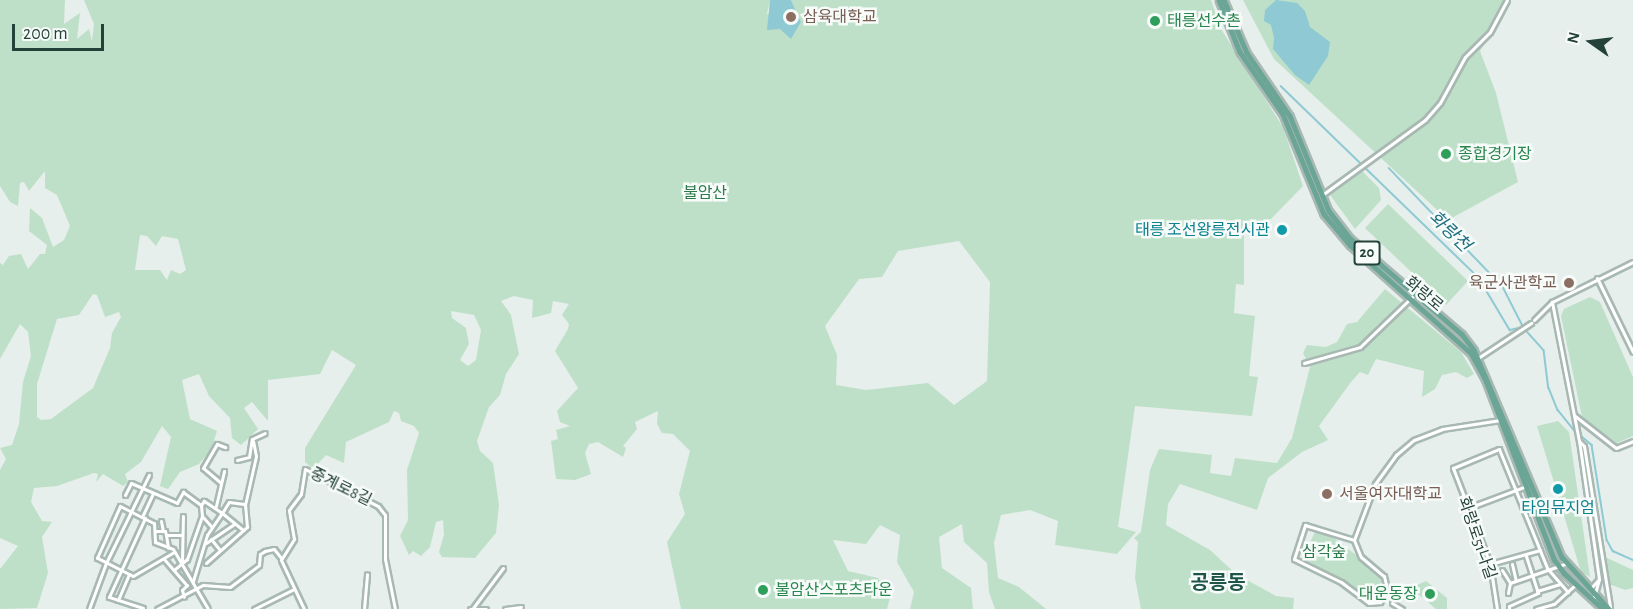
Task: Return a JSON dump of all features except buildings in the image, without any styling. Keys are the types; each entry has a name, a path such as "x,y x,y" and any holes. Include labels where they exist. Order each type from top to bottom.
{"main road":[{"name":"화랑로","path":"1219,0 1240,52 1283,114 1320,197 1351,239 1412,297 1462,334 1477,358 1565,564 1609,609"},
{"name":"화랑로","path":"1224,0 1247,52 1290,116 1320,197"},
{"name":"화랑로","path":"1502,420 1523,484 1559,568 1576,584 1594,592 1603,609"}],"street":[{"path":"1320,197 1425,120 1440,103 1465,57 1490,32 1507,0"},
{"path":"1477,358 1518,334 1552,302 1633,262"},
{"path":"1597,278 1633,352"},
{"path":"1304,363 1360,347 1412,297"},
{"path":"1552,302 1579,441 1599,579 1594,592"},
{"path":"1574,415 1616,448 1633,441"},
{"path":"1354,540 1305,525 1294,559 1341,582 1369,603 1380,602 1387,589 1384,576 1361,557 1354,540 1375,484 1396,455 1414,440 1442,429 1502,420"},
{"path":"237,460 249,457 253,441 265,433"},
{"path":"206,563 219,549 247,527 245,505 256,456 253,441"},
{"path":"1579,441 1584,446 1609,609"},
{"path":"221,483 203,468 217,444 225,447"},
{"name":"화랑로51나길","path":"1497,609 1490,564 1453,468 1498,449 1515,490"},
{"name":"중계로8길","path":"281,558 294,539 290,510 301,494 305,469 378,506 385,515 386,559 395,609"},
{"path":"216,506 224,471"},
{"path":"89,609 106,563 148,475"},
{"path":"125,495 131,483 177,503 183,492 201,505 202,516 188,559 174,570"},
{"path":"1468,508 1515,490 1523,484"},
{"path":"1515,490 1549,571 1568,592"},
{"path":"143,609 108,597 153,493"},
{"path":"201,505 204,501 216,506 243,530"},
{"path":"193,582 211,526 229,502 245,505"},
{"path":"182,549 174,551 133,576 97,558 120,506 154,523 155,542 174,551 208,609"},
{"path":"182,563 185,558 181,535 183,516"},
{"path":"202,516 211,526"},
{"path":"161,521 168,548"},
{"path":"205,544 228,532 234,524"},
{"path":"154,531 181,535"},
{"path":"211,539 219,549"},
{"path":"157,609 184,597 203,585 230,587 259,565 260,554 274,549 281,558 283,567 304,609"},
{"path":"1490,564 1540,550"},
{"path":"1526,555 1537,591"},
{"path":"164,559 187,585 182,590 184,597"},
{"path":"1512,564 1520,589"},
{"path":"1510,583 1533,577 1565,564"},
{"path":"472,609 503,568"},
{"path":"1502,570 1510,583 1508,592"},
{"path":"118,600 129,574"},
{"path":"364,609 367,574"},
{"path":"1509,609 1537,591 1560,584"},
{"path":"1536,609 1554,604 1576,584"},
{"path":"254,609 294,589"},
{"path":"1392,603 1402,609"},
{"path":"505,609 521,607"},
{"path":"472,609 486,609"}],"green space":[{"name":"불암산","path":"0,0 65,0 64,24 80,13 77,39 89,29 92,41 94,24 84,0 770,0 767,14 801,22 791,0 1211,0 1221,29 1283,127 1303,186 1269,221 1244,228 1244,285 1236,284 1234,313 1255,316 1249,376 1258,377 1252,416 1135,406 1118,527 1136,532 1117,554 1055,545 1058,521 1030,510 1001,515 994,543 998,578 1019,587 1046,609 995,609 989,592 987,563 964,542 962,524 939,537 942,568 971,588 973,609 910,609 914,592 897,562 900,535 880,525 866,544 833,540 848,571 878,578 890,598 887,609 681,609 667,542 685,514 679,494 690,451 673,434 662,433 657,424 658,411 635,422 637,429 623,446 626,448 623,457 598,442 589,444 585,453 591,474 575,480 556,479 551,441 558,439 556,430 570,426 560,422 557,411 578,388 555,351 568,329 569,324 562,315 569,304 553,301 551,313 532,318 533,300 514,296 501,301 511,315 519,354 506,374 500,395 489,407 477,441 480,451 493,463 499,505 496,533 475,558 442,557 439,552 444,535 443,520 436,522 430,547 421,556 413,551 409,555 400,536 408,520 407,470 419,433 414,426 401,421 399,413 394,411 389,422 346,442 344,463 326,455 313,469 305,462 305,448 356,365 332,350 320,374 268,380 268,421 252,402 244,408 258,429 241,445 232,438 230,418 209,396 199,374 182,380 190,419 217,431 211,450 199,464 180,472 168,489 160,486 171,437 162,426 141,462 125,474 128,482 123,486 103,474 96,482 98,474 94,473 57,486 34,488 31,502 42,521 52,522 42,537 48,573 37,608 0,609 0,569 18,546 0,538 0,470 6,459 0,448 12,445 19,424 23,382 31,356 28,332 20,324 0,359 0,263 3,265 9,256 21,254 28,269 40,254 45,254 47,245 29,231 30,208 42,218 53,247 64,240 70,226 57,195 45,188 45,171 29,191 24,182 20,183 18,206 10,202 0,186","holes":["140,235 147,236 156,246 162,236 178,239 186,270 180,274 171,270 167,280 160,270 135,270","959,241 990,282 987,381 954,405 928,383 866,390 836,385 837,355 825,326 859,279 882,277 898,251","93,294 97,295 105,317 119,312 121,317 112,333 110,348 93,388 51,419 41,420 37,417 37,384 57,319 79,315","451,311 474,315 481,330 476,360 468,366 460,360 469,344 466,328 452,318"]},
{"path":"1243,0 1511,0 1480,51 1496,93 1518,182 1448,220 1274,59"},
{"path":"1362,171 1379,188 1381,200 1355,229 1330,195"},
{"path":"1388,204 1468,281 1446,305 1365,228"},
{"path":"1385,289 1461,352 1474,374 1467,378 1456,372 1442,375 1435,389 1422,397 1424,371 1376,359 1368,375 1360,372 1319,426 1328,440 1302,452 1268,478 1257,510 1180,484 1168,504 1166,525 1210,550 1236,574 1276,596 1294,598 1293,609 1141,609 1135,578 1138,542 1134,538 1141,532 1150,470 1159,449 1212,455 1210,473 1231,476 1235,458 1277,463 1292,438 1310,367 1303,353 1307,345 1326,347 1337,342 1347,324 1357,322"},
{"path":"1590,297 1600,302 1633,377 1633,436 1617,443 1582,417 1561,316 1564,309"},
{"path":"1558,421 1569,432 1590,577 1581,572 1537,426"},
{"name":"삼각숲","path":"1318,526 1381,574 1384,595 1368,599 1352,585 1302,558"},
{"path":"1605,557 1633,570 1633,588 1625,590 1609,584"},
{"name":"대운동장","path":"1426,581 1447,598 1447,609 1436,609 1417,593 1417,585"}],"water":[{"path":"770,0 791,0 801,22 791,39 780,29 767,30"},
{"path":"1276,0 1297,3 1305,11 1310,27 1330,42 1328,56 1309,85 1295,75 1273,49 1274,38 1271,25 1264,21 1265,10"}],"waterway":[{"name":"화랑천","path":"1281,86 1479,278 1510,330 1523,327 1544,350 1549,388 1558,410 1575,431"},
{"path":"1389,168 1503,287 1523,326"},
{"name":"화랑천","path":"1579,434 1592,445 1607,540 1613,551 1633,560"}],"place":[{"name":"삼육대학교","path":"791,17"},
{"name":"태릉선수촌","path":"1155,21"},
{"name":"종합경기장","path":"1446,154"},
{"name":"태릉 조선왕릉전시관","path":"1282,230"},
{"name":"육군사관학교","path":"1569,283"},
{"name":"타임뮤지엄","path":"1558,489"},
{"name":"서울여자대학교","path":"1327,494"},
{"name":"불암산스포츠타운","path":"763,590"},
{"name":"대운동장","path":"1430,594"}],"district":[{"name":"공릉동","path":"1218,583"}]}
